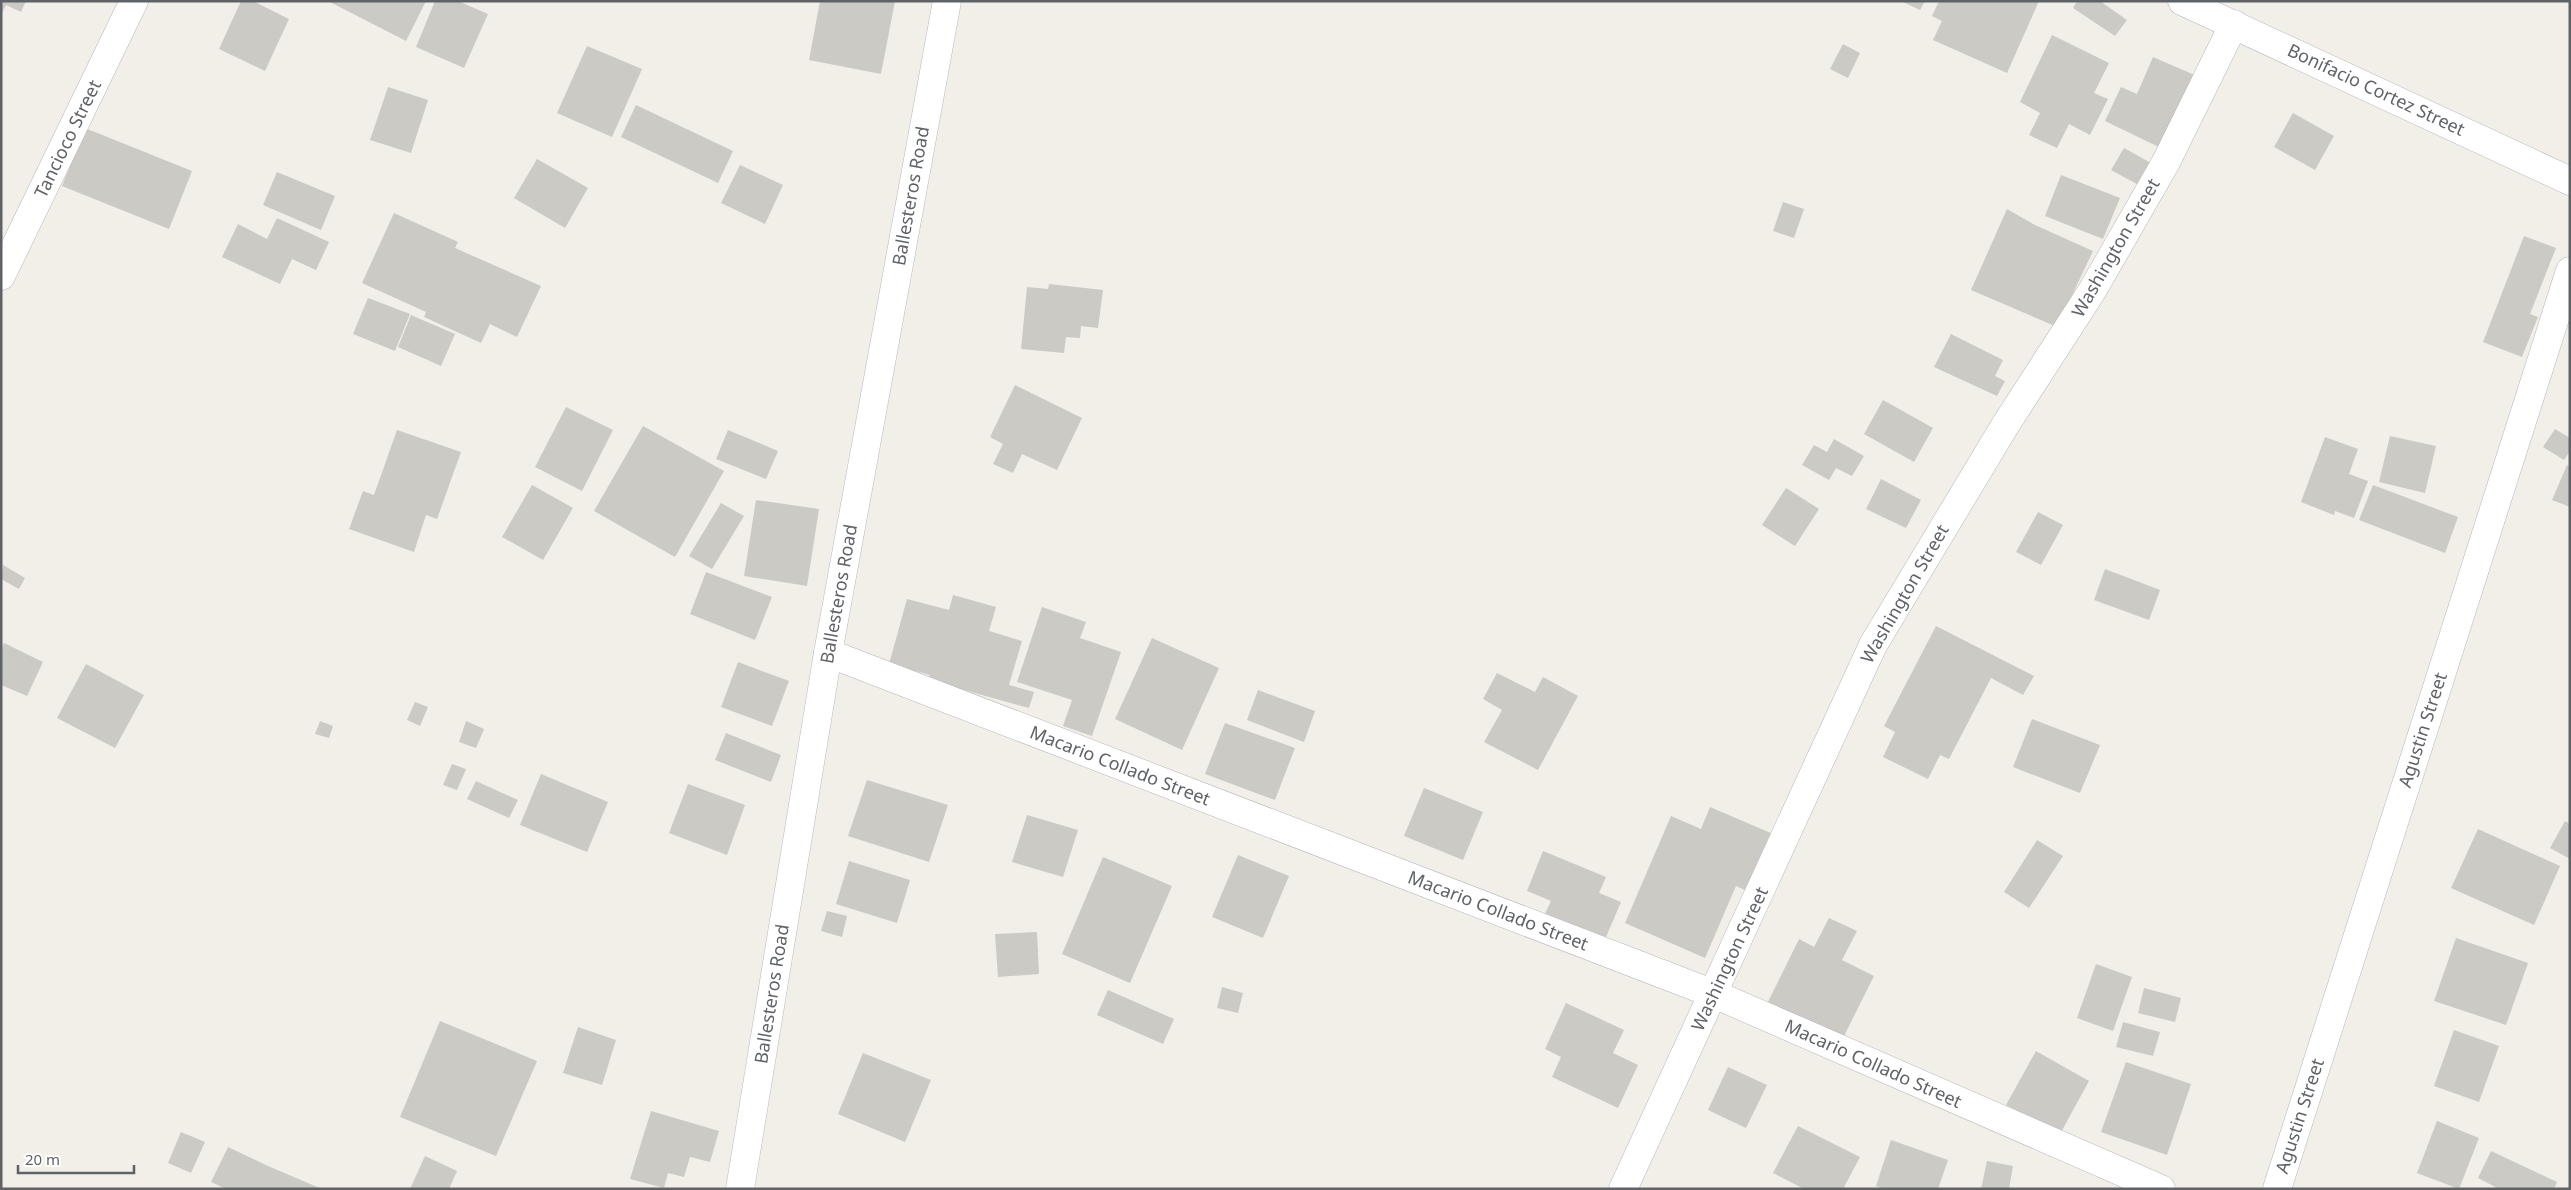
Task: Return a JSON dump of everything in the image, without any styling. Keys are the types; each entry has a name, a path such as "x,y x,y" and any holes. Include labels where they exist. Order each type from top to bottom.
{"street":[{"name":"Tancioco Street","path":"1,276 134,1"},
{"name":"Ballesteros Road","path":"740,1189 828,653 947,1"},
{"name":"Bonifacio Cortez Street","path":"2182,1 2570,181"},
{"name":"Washington Street","path":"1623,1189 1873,645 2006,424 2092,291 2166,162 2234,24"},
{"name":"Agustin Street","path":"2277,1189 2570,271"},
{"name":"Macario Collado Street","path":"828,653 1714,994 2161,1189"}],"building":[{"path":"1,1 26,1 21,12 6,5 1,15"},
{"path":"241,1 253,1 289,19 265,71 219,49"},
{"path":"328,1 426,1 406,41"},
{"path":"435,1 458,1 488,14 464,68 416,47"},
{"path":"820,1 895,1 881,74 809,60"},
{"path":"1901,1 1925,1 1920,10"},
{"path":"1939,1 2039,1 2007,73 1933,40 1942,21 1932,16"},
{"path":"2077,1 2100,1 2127,20 2115,36 2073,8"},
{"path":"2052,35 2109,63 2094,93 2108,99 2090,135 2069,124 2057,148 2029,135 2040,113 2020,102"},
{"path":"1843,44 1860,53 1848,78 1830,69"},
{"path":"587,46 642,69 612,137 557,113"},
{"path":"2153,57 2197,76 2165,150 2105,121 2121,87 2137,94"},
{"path":"388,87 428,100 411,153 370,140"},
{"path":"636,105 733,151 718,183 621,137"},
{"path":"2293,113 2334,136 2315,170 2274,147"},
{"path":"85,128 192,171 169,229 62,186"},
{"path":"2124,148 2158,167 2146,189 2111,170"},
{"path":"537,159 588,188 565,228 514,198"},
{"path":"740,165 783,185 765,224 721,203"},
{"path":"277,172 335,196 321,230 263,205"},
{"path":"2061,175 2120,198 2103,239 2045,216"},
{"path":"1783,202 1804,209 1794,238 1773,231"},
{"path":"2007,209 2035,225 2093,251 2057,327 1971,290"},
{"path":"394,213 458,242 455,248 541,286 517,337 490,324 481,343 424,317 426,312 362,283"},
{"path":"277,218 329,242 316,270 292,259 280,284 222,257 238,224 267,239"},
{"path":"2524,236 2556,248 2530,314 2538,317 2522,357 2483,342"},
{"path":"1049,284 1103,290 1098,328 1081,326 1080,338 1066,337 1064,353 1021,349 1027,287 1048,289"},
{"path":"368,298 410,314 395,351 353,334"},
{"path":"411,315 455,334 441,366 398,347"},
{"path":"1951,334 2003,360 1995,376 2005,381 1997,396 1934,367"},
{"path":"1015,385 1082,418 1057,470 1022,454 1013,473 993,464 1003,444 990,437"},
{"path":"1883,400 1933,428 1914,462 1864,434"},
{"path":"566,407 613,430 582,491 535,467"},
{"path":"643,426 724,471 675,557 594,511"},
{"path":"2555,429 2570,438 2570,451 2564,460 2543,447"},
{"path":"397,430 461,452 437,519 426,515 414,552 349,529 363,491 374,495"},
{"path":"728,430 778,451 766,479 716,459"},
{"path":"2390,436 2436,446 2425,493 2379,482"},
{"path":"2325,437 2358,449 2349,474 2368,481 2354,518 2335,511 2334,515 2301,502"},
{"path":"1834,439 1864,456 1852,476 1836,468 1829,480 1802,465 1814,445 1827,452"},
{"path":"2567,465 2570,466 2570,507 2552,500"},
{"path":"1881,479 1921,500 1906,528 1866,509"},
{"path":"532,485 573,508 543,560 502,537"},
{"path":"2373,485 2458,517 2445,553 2359,520"},
{"path":"1786,488 1819,509 1795,546 1762,525"},
{"path":"756,500 819,509 807,586 744,576"},
{"path":"721,503 744,516 712,569 689,556"},
{"path":"2038,512 2063,525 2041,565 2016,552"},
{"path":"3,565 25,578 19,589 1,579"},
{"path":"2105,569 2160,590 2149,620 2094,600"},
{"path":"706,572 772,597 755,640 690,614"},
{"path":"953,595 996,607 989,631 1022,641 1009,685 1034,692 1029,708 928,680 930,675 889,664 907,599 949,610"},
{"path":"1042,607 1086,622 1080,638 1121,652 1092,736 1063,726 1072,700 1017,682"},
{"path":"1936,626 2034,676 2023,695 1991,678 1949,759 1940,755 1928,779 1883,757 1895,732 1884,726"},
{"path":"1152,638 1219,668 1182,750 1115,719"},
{"path":"4,643 43,662 27,696 1,685 1,650"},
{"path":"738,662 789,681 772,726 721,707"},
{"path":"86,664 144,695 115,748 57,718"},
{"path":"1497,673 1535,692 1543,677 1578,696 1538,770 1484,742 1502,710 1483,699"},
{"path":"1258,690 1315,711 1304,742 1247,720"},
{"path":"415,702 428,707 420,726 407,720"},
{"path":"2032,719 2100,745 2080,793 2013,767"},
{"path":"320,721 333,726 329,738 315,734"},
{"path":"466,721 484,729 476,748 459,742"},
{"path":"1225,723 1295,748 1275,800 1205,774"},
{"path":"726,733 781,755 771,782 715,760"},
{"path":"452,764 466,769 457,790 443,785"},
{"path":"541,774 608,802 587,852 520,825"},
{"path":"867,780 948,805 929,862 848,836"},
{"path":"476,781 518,800 509,818 467,799"},
{"path":"688,784 745,805 727,855 669,833"},
{"path":"1424,788 1483,812 1463,860 1404,836"},
{"path":"1710,807 1773,834 1747,891 1736,886 1705,958 1625,923 1671,816 1701,829"},
{"path":"1027,815 1078,830 1063,877 1012,862"},
{"path":"2565,821 2570,824 2570,859 2550,848"},
{"path":"2478,829 2560,866 2534,925 2451,888"},
{"path":"2037,840 2063,856 2029,908 2004,892"},
{"path":"1543,851 1606,877 1599,893 1621,902 1603,944 1543,918 1551,901 1527,891"},
{"path":"1238,855 1289,876 1263,938 1212,917"},
{"path":"1103,857 1172,886 1130,983 1062,954"},
{"path":"849,861 910,880 897,923 836,904"},
{"path":"827,911 847,916 842,937 821,931"},
{"path":"1829,918 1857,931 1842,960 1874,976 1841,1042 1766,1006 1799,939 1814,947"},
{"path":"1037,932 1039,974 998,977 995,934"},
{"path":"2456,938 2528,963 2506,1025 2434,1001"},
{"path":"2096,964 2132,977 2113,1031 2077,1018"},
{"path":"1222,987 1243,993 1238,1013 1217,1008"},
{"path":"2144,988 2181,998 2175,1022 2138,1013"},
{"path":"1108,990 1174,1019 1163,1044 1097,1015"},
{"path":"1566,1003 1624,1030 1613,1053 1638,1065 1618,1108 1552,1077 1561,1057 1545,1049"},
{"path":"440,1021 537,1061 496,1156 400,1117"},
{"path":"2123,1022 2160,1032 2153,1056 2116,1047"},
{"path":"578,1027 616,1040 602,1085 563,1073"},
{"path":"2454,1030 2499,1046 2479,1102 2434,1086"},
{"path":"2036,1051 2089,1081 2060,1134 2006,1105"},
{"path":"863,1053 931,1080 905,1142 838,1114"},
{"path":"2126,1062 2191,1084 2167,1155 2101,1132"},
{"path":"1728,1067 1767,1085 1746,1128 1708,1110"},
{"path":"651,1111 719,1131 710,1162 690,1157 684,1177 668,1173 664,1188 630,1179"},
{"path":"2437,1121 2479,1138 2459,1189 2417,1173"},
{"path":"1798,1126 1860,1157 1843,1189 1804,1189 1773,1173"},
{"path":"181,1132 205,1142 191,1173 168,1163"},
{"path":"1891,1140 1948,1160 1938,1189 1885,1189 1876,1186"},
{"path":"228,1147 322,1189 226,1189 211,1182"},
{"path":"2491,1151 2557,1182 2554,1189 2499,1189 2478,1178"},
{"path":"425,1156 457,1171 449,1189 410,1189"},
{"path":"1987,1161 2013,1166 2009,1189 1981,1189"}]}
